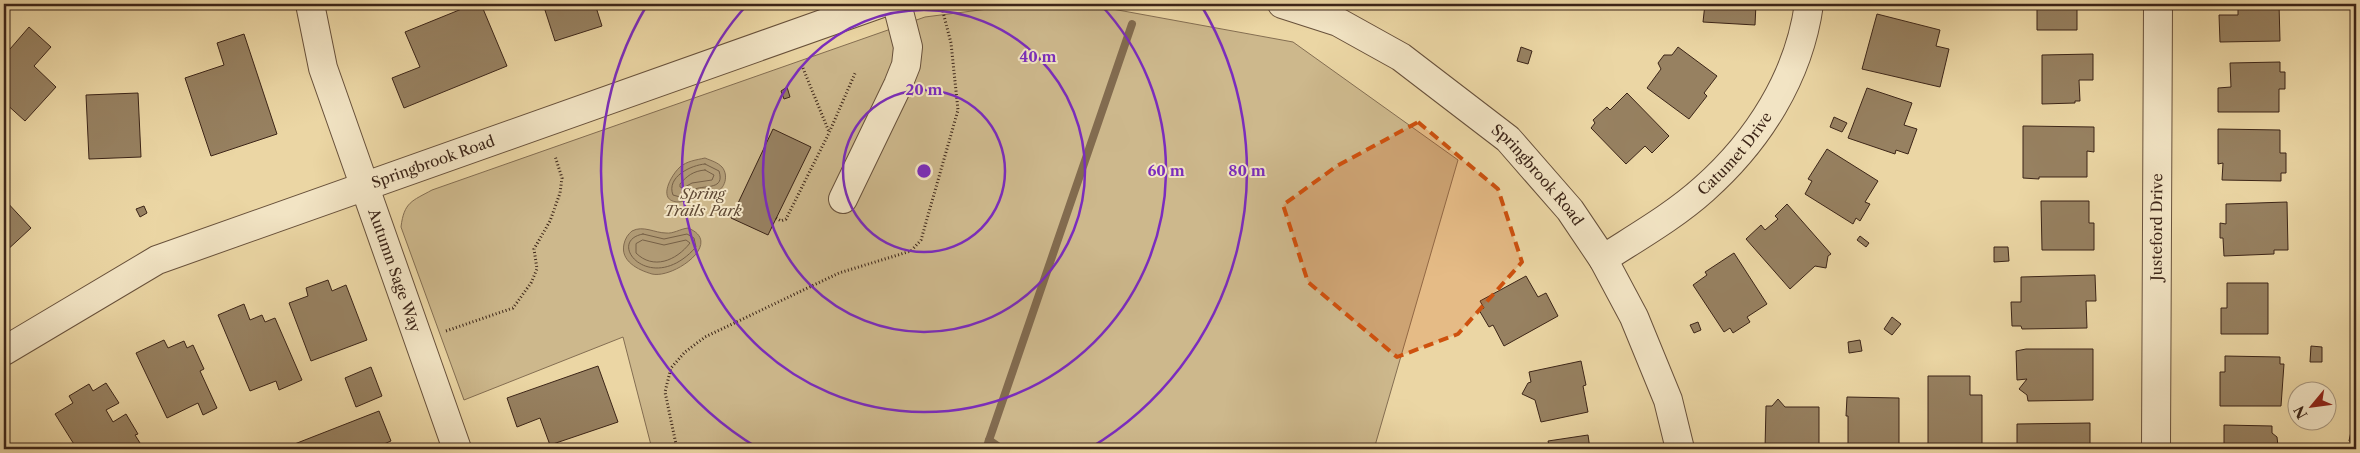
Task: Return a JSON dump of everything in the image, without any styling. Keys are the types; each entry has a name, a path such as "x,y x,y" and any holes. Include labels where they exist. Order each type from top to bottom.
{"street":[{"name":"Autumn Sage Way","path":"310,4 324,68 457,449"},
{"name":"Springbrook Road","path":"4,351 156,260 879,4"},
{"path":"843,199 906,65 908,47 897,4"},
{"name":"Springbrook Road","path":"1282,4 1338,22 1401,57 1508,139 1570,210 1603,260 1634,317 1658,375 1668,400 1680,449"},
{"name":"Catumet Drive","path":"1603,260 1702,191 1736,158 1757,132 1783,87 1798,55 1809,4"},
{"name":"Justeford Drive","path":"2156,449 2158,4"}],"path":[{"path":"677,449 665,392 671,368 685,352 705,337 839,273 911,251 921,240 958,110 951,43 943,12"},
{"path":"803,68 829,133"},
{"path":"776,218 781,221 786,219 829,133 856,71"},
{"path":"446,331 513,308 531,283 537,269 534,249 550,221 560,194 562,178 555,156"}],"highlighted area":[{"path":"1418,122 1498,189 1522,262 1458,334 1397,357 1308,282 1283,205 1337,166"}],"green space":[{"name":"Spring Trails Park","path":"1027,4 1085,4 1293,42 1458,160 1374,449 652,449 623,337 464,400 401,227 404,212 414,200 432,190 925,17"}],"water":[{"path":"705,158 718,164 724,170 725,182 721,188 715,192 698,193 681,202 672,201 668,198 668,188 676,171 686,163"},
{"path":"688,228 698,234 701,242 692,258 682,266 661,274 652,274 636,267 627,260 623,250 624,242 632,231 645,229 669,233"}],"building":[{"path":"474,4 481,4 507,66 404,108 392,78 420,67 405,32"},
{"path":"543,4 595,4 602,26 555,41"},
{"path":"1705,4 1756,4 1755,25 1703,22"},
{"path":"2037,4 2077,4 2077,30 2037,30"},
{"path":"2238,4 2279,4 2280,41 2220,42 2219,15 2238,15"},
{"path":"1877,14 1940,30 1936,46 1949,49 1940,87 1862,69"},
{"path":"29,27 51,47 34,66 56,87 25,121 4,102 4,56"},
{"path":"244,34 277,134 211,156 185,78 224,65 217,43"},
{"path":"1521,47 1532,51 1528,64 1517,61"},
{"path":"1678,47 1717,76 1704,93 1707,96 1689,119 1647,88 1661,69 1658,63 1664,55 1672,55"},
{"path":"2093,54 2093,80 2079,80 2080,101 2075,101 2075,103 2042,104 2042,55"},
{"path":"2280,62 2280,72 2285,72 2285,89 2279,89 2279,112 2218,112 2218,88 2231,87 2230,63"},
{"path":"787,87 790,97 784,99 781,91"},
{"path":"1867,88 1912,103 1904,125 1917,129 1908,154 1896,150 1895,154 1848,138"},
{"path":"138,93 141,157 89,159 86,95"},
{"path":"1627,93 1669,136 1652,153 1645,146 1626,164 1591,128 1595,123 1593,120 1607,107 1610,110"},
{"path":"1834,117 1847,123 1842,132 1830,127"},
{"path":"2023,126 2094,127 2094,152 2087,151 2087,177 2023,178"},
{"path":"773,129 811,147 768,235 731,218"},
{"path":"2218,129 2280,130 2280,153 2286,153 2286,173 2281,173 2281,181 2222,180 2223,163 2218,164"},
{"path":"1827,149 1878,181 1865,202 1870,204 1860,221 1856,218 1853,224 1805,194 1812,181 1808,179"},
{"path":"4,199 31,228 4,253"},
{"path":"2041,201 2089,201 2089,223 2094,223 2094,250 2042,250"},
{"path":"2287,202 2288,250 2274,250 2274,254 2224,256 2223,238 2220,238 2220,223 2226,224 2226,204"},
{"path":"1787,204 1831,254 1828,256 1826,268 1815,266 1790,289 1746,239 1761,225 1765,230 1778,219 1775,216"},
{"path":"144,206 147,213 140,217 136,209"},
{"path":"1860,236 1869,243 1866,247 1857,240"},
{"path":"1994,247 2008,247 2009,261 1994,262"},
{"path":"1734,253 1767,304 1747,317 1750,322 1733,333 1730,328 1724,332 1693,285 1707,275 1705,272"},
{"path":"2095,275 2096,301 2086,301 2087,328 2022,329 2021,326 2012,326 2011,302 2021,302 2021,277"},
{"path":"1526,276 1538,297 1546,293 1558,316 1504,346 1493,325 1489,327 1479,310 1484,308 1480,301"},
{"path":"328,280 332,291 346,285 367,340 311,361 289,303 308,296 306,288"},
{"path":"2227,283 2268,283 2268,334 2221,334 2221,308 2227,308"},
{"path":"244,304 250,320 262,315 265,322 275,318 302,380 279,390 276,381 250,391 218,315"},
{"path":"1892,317 1901,324 1892,335 1884,329"},
{"path":"1698,322 1701,330 1694,333 1690,325"},
{"path":"164,340 168,348 184,341 187,348 193,345 204,369 200,371 217,408 203,415 198,403 167,418 136,353"},
{"path":"1860,340 1862,351 1849,353 1848,342"},
{"path":"2311,346 2322,347 2322,362 2310,362"},
{"path":"2026,349 2093,349 2093,400 2028,401 2027,395 2019,389 2027,379 2017,380 2016,351"},
{"path":"2225,356 2280,357 2280,364 2284,364 2281,406 2220,406 2220,372 2225,372"},
{"path":"1581,361 1586,385 1583,386 1588,412 1541,422 1535,400 1522,394 1528,383 1531,382 1529,372"},
{"path":"598,366 618,422 550,445 540,418 517,427 507,398"},
{"path":"371,367 382,396 356,407 345,378"},
{"path":"1928,376 1970,376 1970,395 1982,395 1982,449 1928,449"},
{"path":"106,383 119,403 106,410 113,422 126,414 138,434 135,435 140,443 131,449 77,449 55,414 73,403 69,396 89,384 93,391"},
{"path":"1847,397 1899,398 1899,449 1848,449"},
{"path":"1778,399 1785,407 1819,407 1819,449 1765,449 1766,406 1772,406"},
{"path":"379,411 391,441 372,449 294,449 292,445"},
{"path":"2353,422 2356,423 2356,449 2352,449 2354,443 2349,441"},
{"path":"2090,423 2090,448 2017,449 2017,424"},
{"path":"2224,425 2272,426 2272,433 2277,437 2278,446 2274,449 2220,449 2220,446 2224,446"},
{"path":"1588,435 1590,449 1550,449 1548,441"},
{"path":"634,444 636,449 618,449"}],"waterway":[{"path":"986,449 1132,24"},
{"path":"989,440 1002,449"}]}
